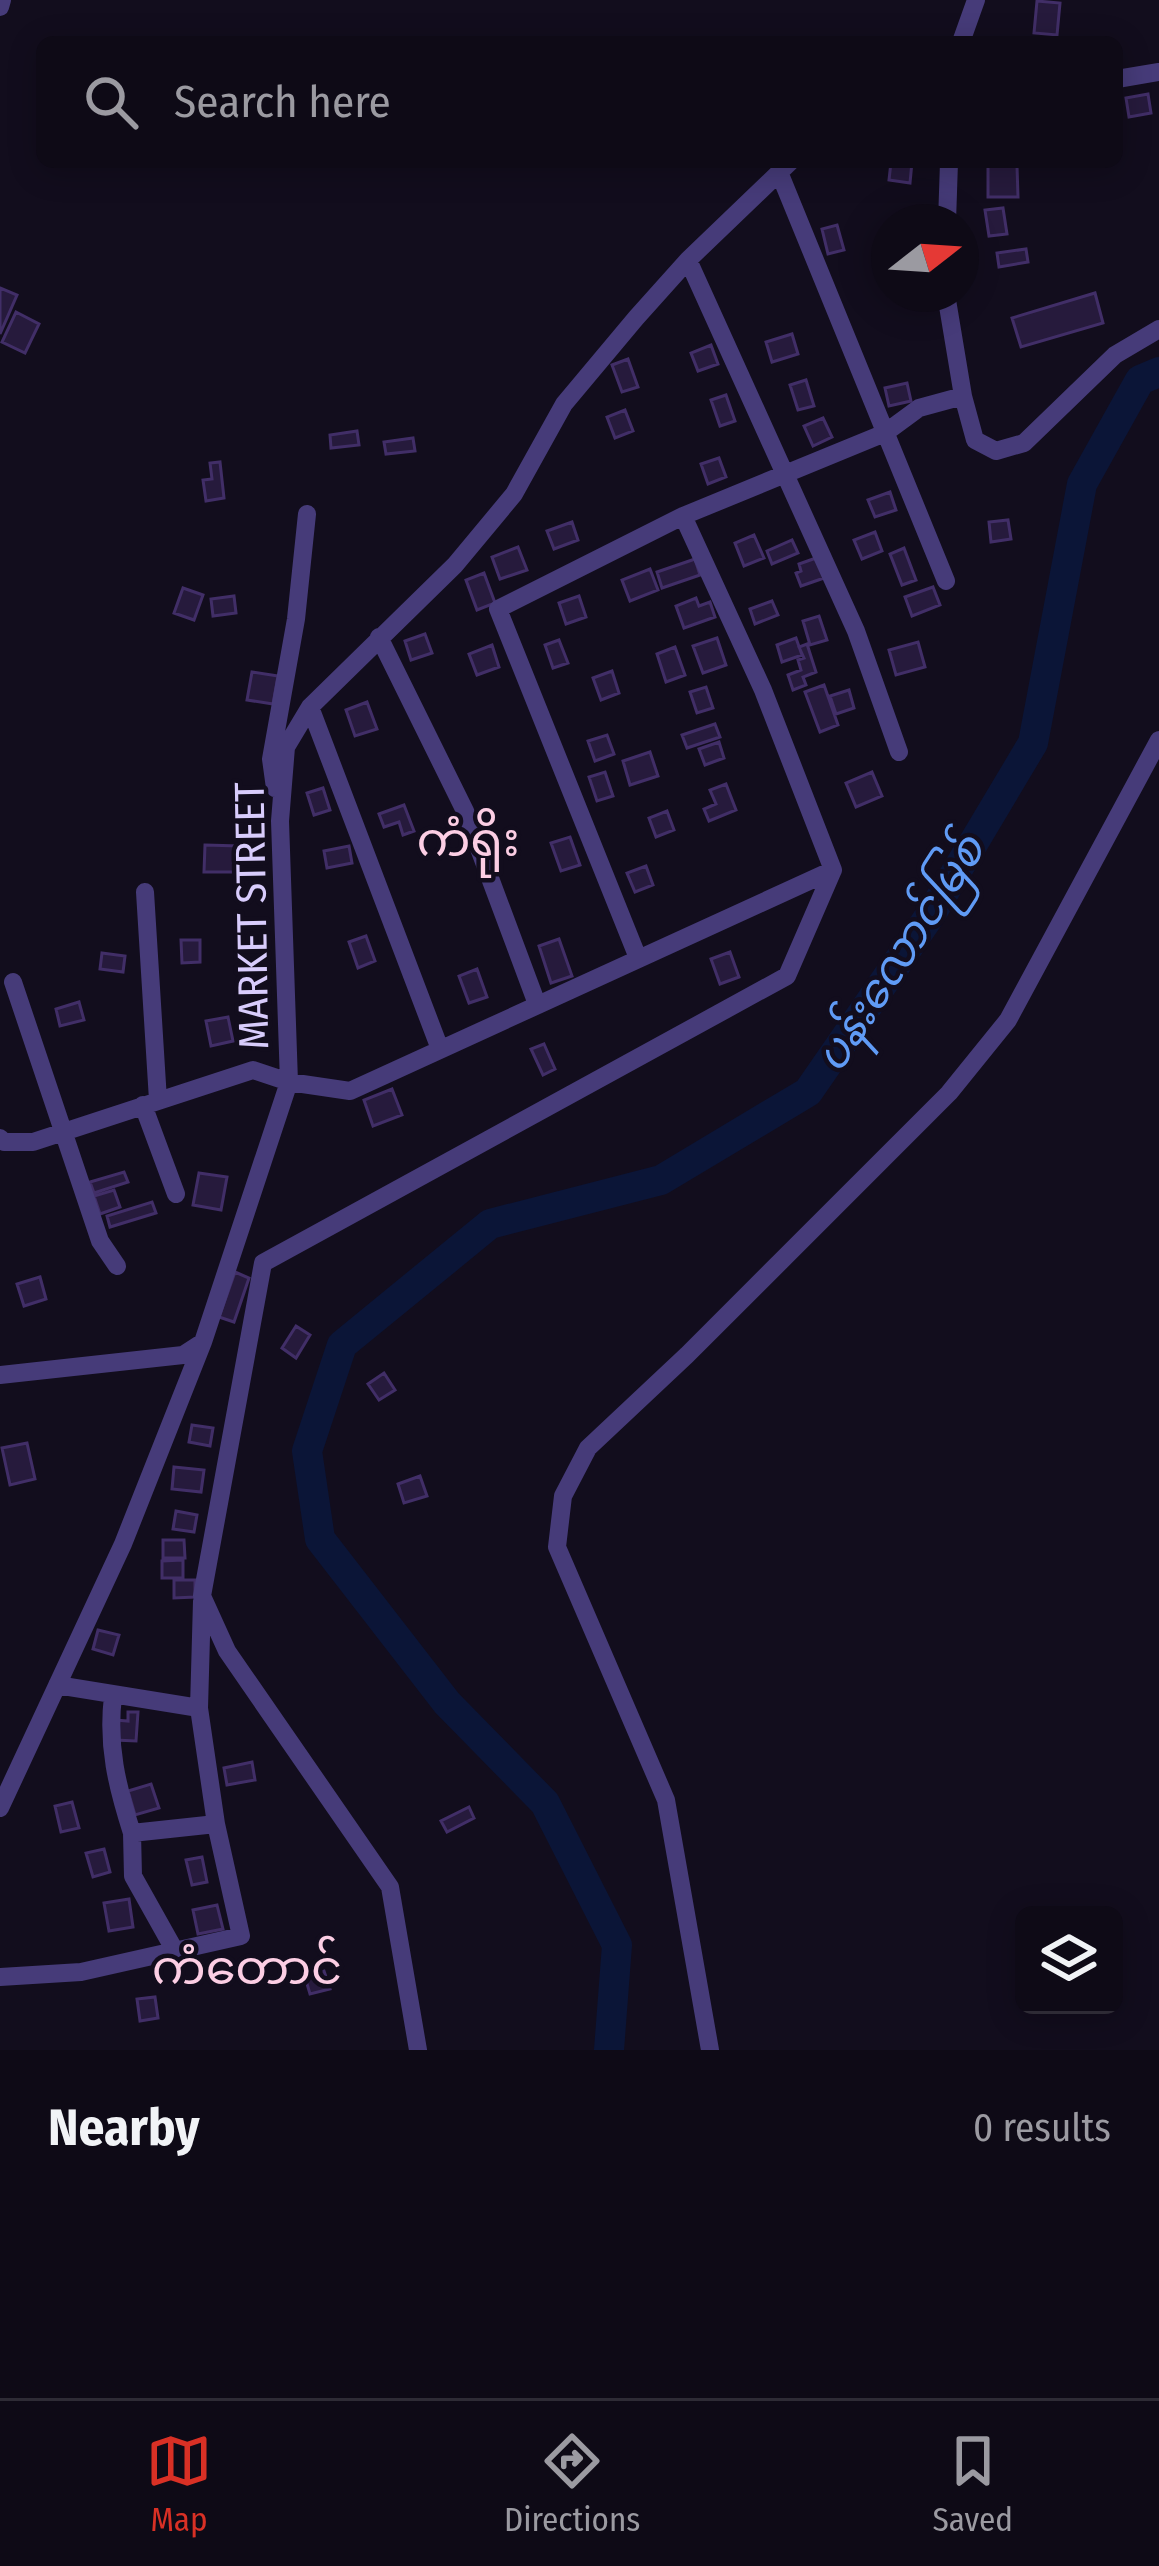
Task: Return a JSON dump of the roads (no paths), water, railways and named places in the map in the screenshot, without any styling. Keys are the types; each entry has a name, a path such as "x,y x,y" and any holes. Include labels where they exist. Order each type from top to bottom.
{"street":[{"path":"963,36 976,0"},
{"path":"1123,78 1159,73"},
{"name":"MARKET STREET","path":"0,1808 123,1544 203,1342 289,1082 280,821 286,747 310,707 455,565 514,494 564,404 688,260 784,168"},
{"path":"785,168 884,433 946,581"},
{"path":"948,204 949,168"},
{"path":"688,260 856,631 899,752"},
{"path":"949,312 974,440 996,452 1024,443 1115,355 1159,329"},
{"path":"638,958 499,609 683,516 884,433 919,408 963,396"},
{"path":"280,821 271,759 293,638 307,514"},
{"path":"0,1977 81,1972 241,1936 216,1824 199,1708 202,1596 262,1263 788,976 833,870 763,690 683,516"},
{"path":"379,637 465,811 537,1004"},
{"path":"310,707 440,1049"},
{"path":"710,2050 666,1800 557,1547 563,1496 588,1448 949,1093 1008,1020 1157,746"},
{"path":"0,1138 33,1142 253,1070 289,1082 350,1091 833,870"},
{"path":"145,892 150,1102 176,1194"},
{"path":"14,982 100,1241 117,1266"},
{"path":"0,1375 183,1355 203,1342"},
{"path":"202,1596 227,1651 390,1887 418,2050"},
{"path":"57,1684 199,1708"},
{"path":"113,1696 109,1725 113,1772 132,1833 133,1876 176,1951"},
{"path":"132,1833 216,1824"}],"waterway":[{"name":"ပန်းလောင်မြစ်","path":"609,2050 617,1945 545,1803 447,1703 320,1539 307,1451 342,1345 490,1224 661,1180 808,1092 931,914 1033,743 1082,484 1140,380 1159,372"}],"district":[{"name":"ကံရိုး","path":"468,839"},
{"name":"ကံတောင်","path":"247,1967"}]}
